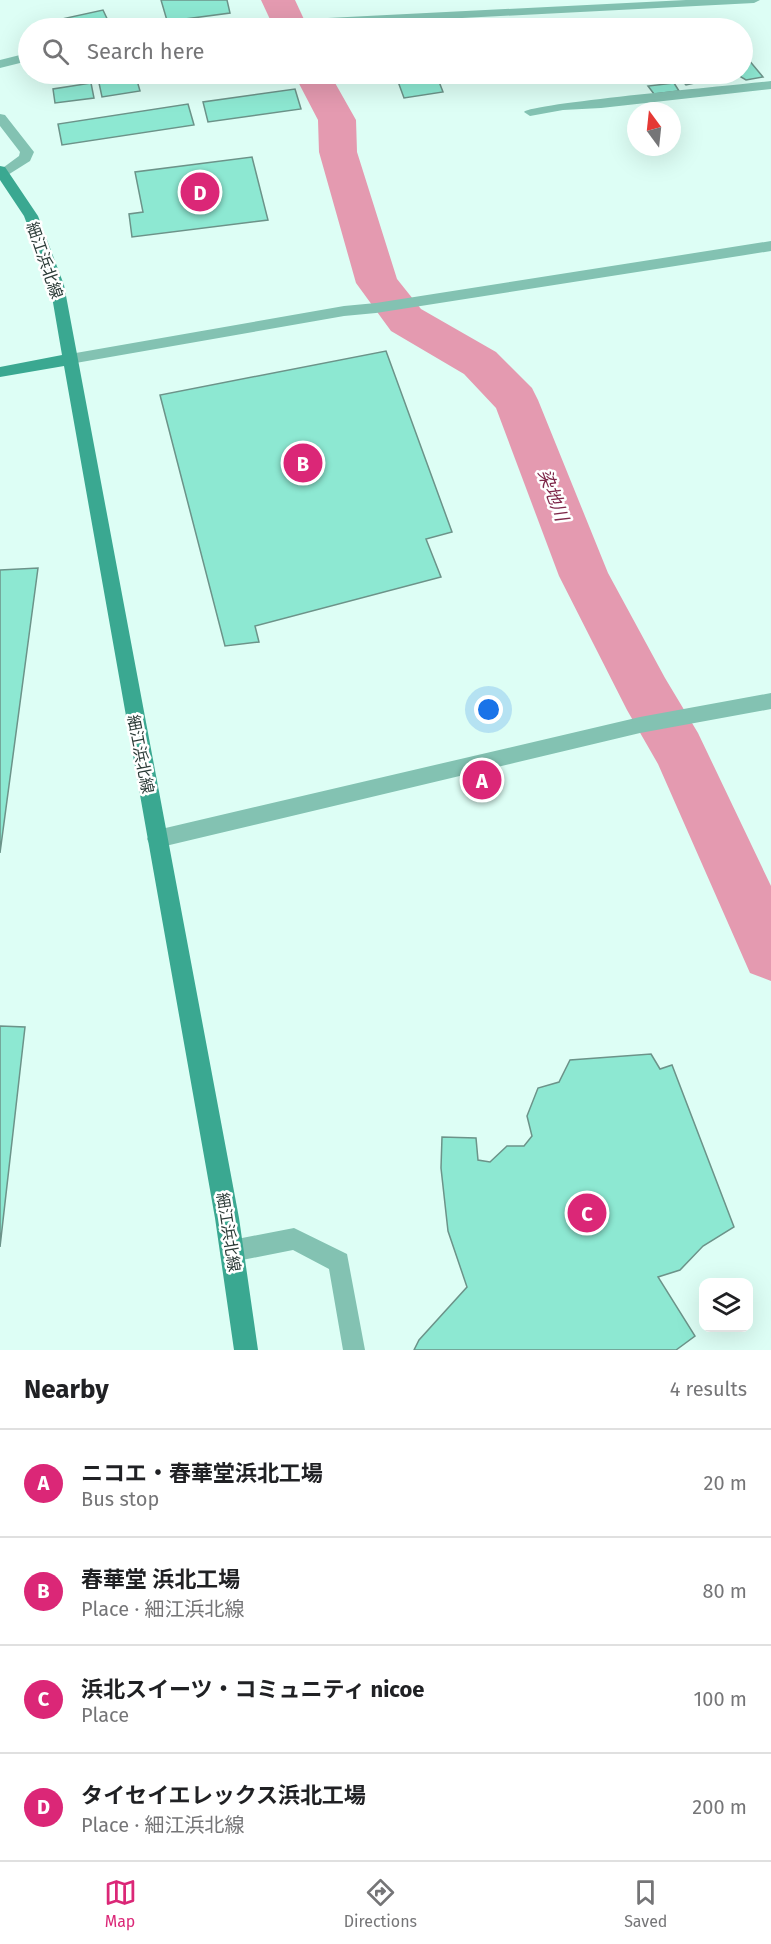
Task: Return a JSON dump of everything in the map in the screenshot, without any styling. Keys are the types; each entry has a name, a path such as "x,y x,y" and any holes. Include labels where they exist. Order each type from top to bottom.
{"main road":[{"name":"細江浜北線","path":"2,172 31,216 57,285 232,1251 246,1350"},
{"path":"0,372 70,359"}],"street":[{"path":"389,18 754,0"},
{"path":"0,64 18,60"},
{"path":"530,112 563,106 602,104 771,85"},
{"path":"0,118 27,152 25,158 2,172"},
{"path":"70,359 344,311 417,302 771,246"},
{"path":"157,839 640,725 771,701"}],"lane":[{"path":"232,1251 294,1239 339,1262 354,1350"}],"building":[{"path":"161,0 227,0 230,13 192,18 166,18"},
{"path":"103,10 107,18 66,18"},
{"path":"753,65 763,77 753,79"},
{"path":"91,84 94,98 55,103 53,89"},
{"path":"99,84 138,84 140,91 102,97"},
{"path":"399,84 440,84 443,92 404,98"},
{"path":"675,84 679,91 654,94 648,86"},
{"path":"295,89 301,109 208,122 203,102"},
{"path":"188,104 194,125 62,145 58,124"},
{"path":"252,157 268,220 132,237 129,214 143,212 135,172"},
{"path":"386,351 452,532 426,539 441,577 255,626 259,642 225,646 160,395"},
{"path":"38,568 0,853 0,570"},
{"path":"0,1026 25,1027 0,1247"},
{"path":"651,1054 660,1069 672,1065 734,1227 703,1246 680,1270 658,1277 695,1336 676,1350 414,1350 419,1340 467,1287 448,1231 441,1168 442,1137 476,1138 478,1160 490,1162 507,1146 524,1146 532,1136 527,1116 538,1088 559,1082 570,1060"}],"waterway":[{"name":"染地川","path":"278,0 286,18"},
{"name":"染地川","path":"317,84 337,120 338,152 377,283 406,320 480,363 516,400 584,576 646,694 679,750 771,952"}],"place":[{"name":"タイセイエレックス浜北工場","path":"200,192"},
{"name":"春華堂 浜北工場","path":"303,463"},
{"name":"ニコエ・春華堂浜北工場","path":"482,780"},
{"name":"浜北スイーツ・コミュニティ nicoe","path":"587,1213"}]}
